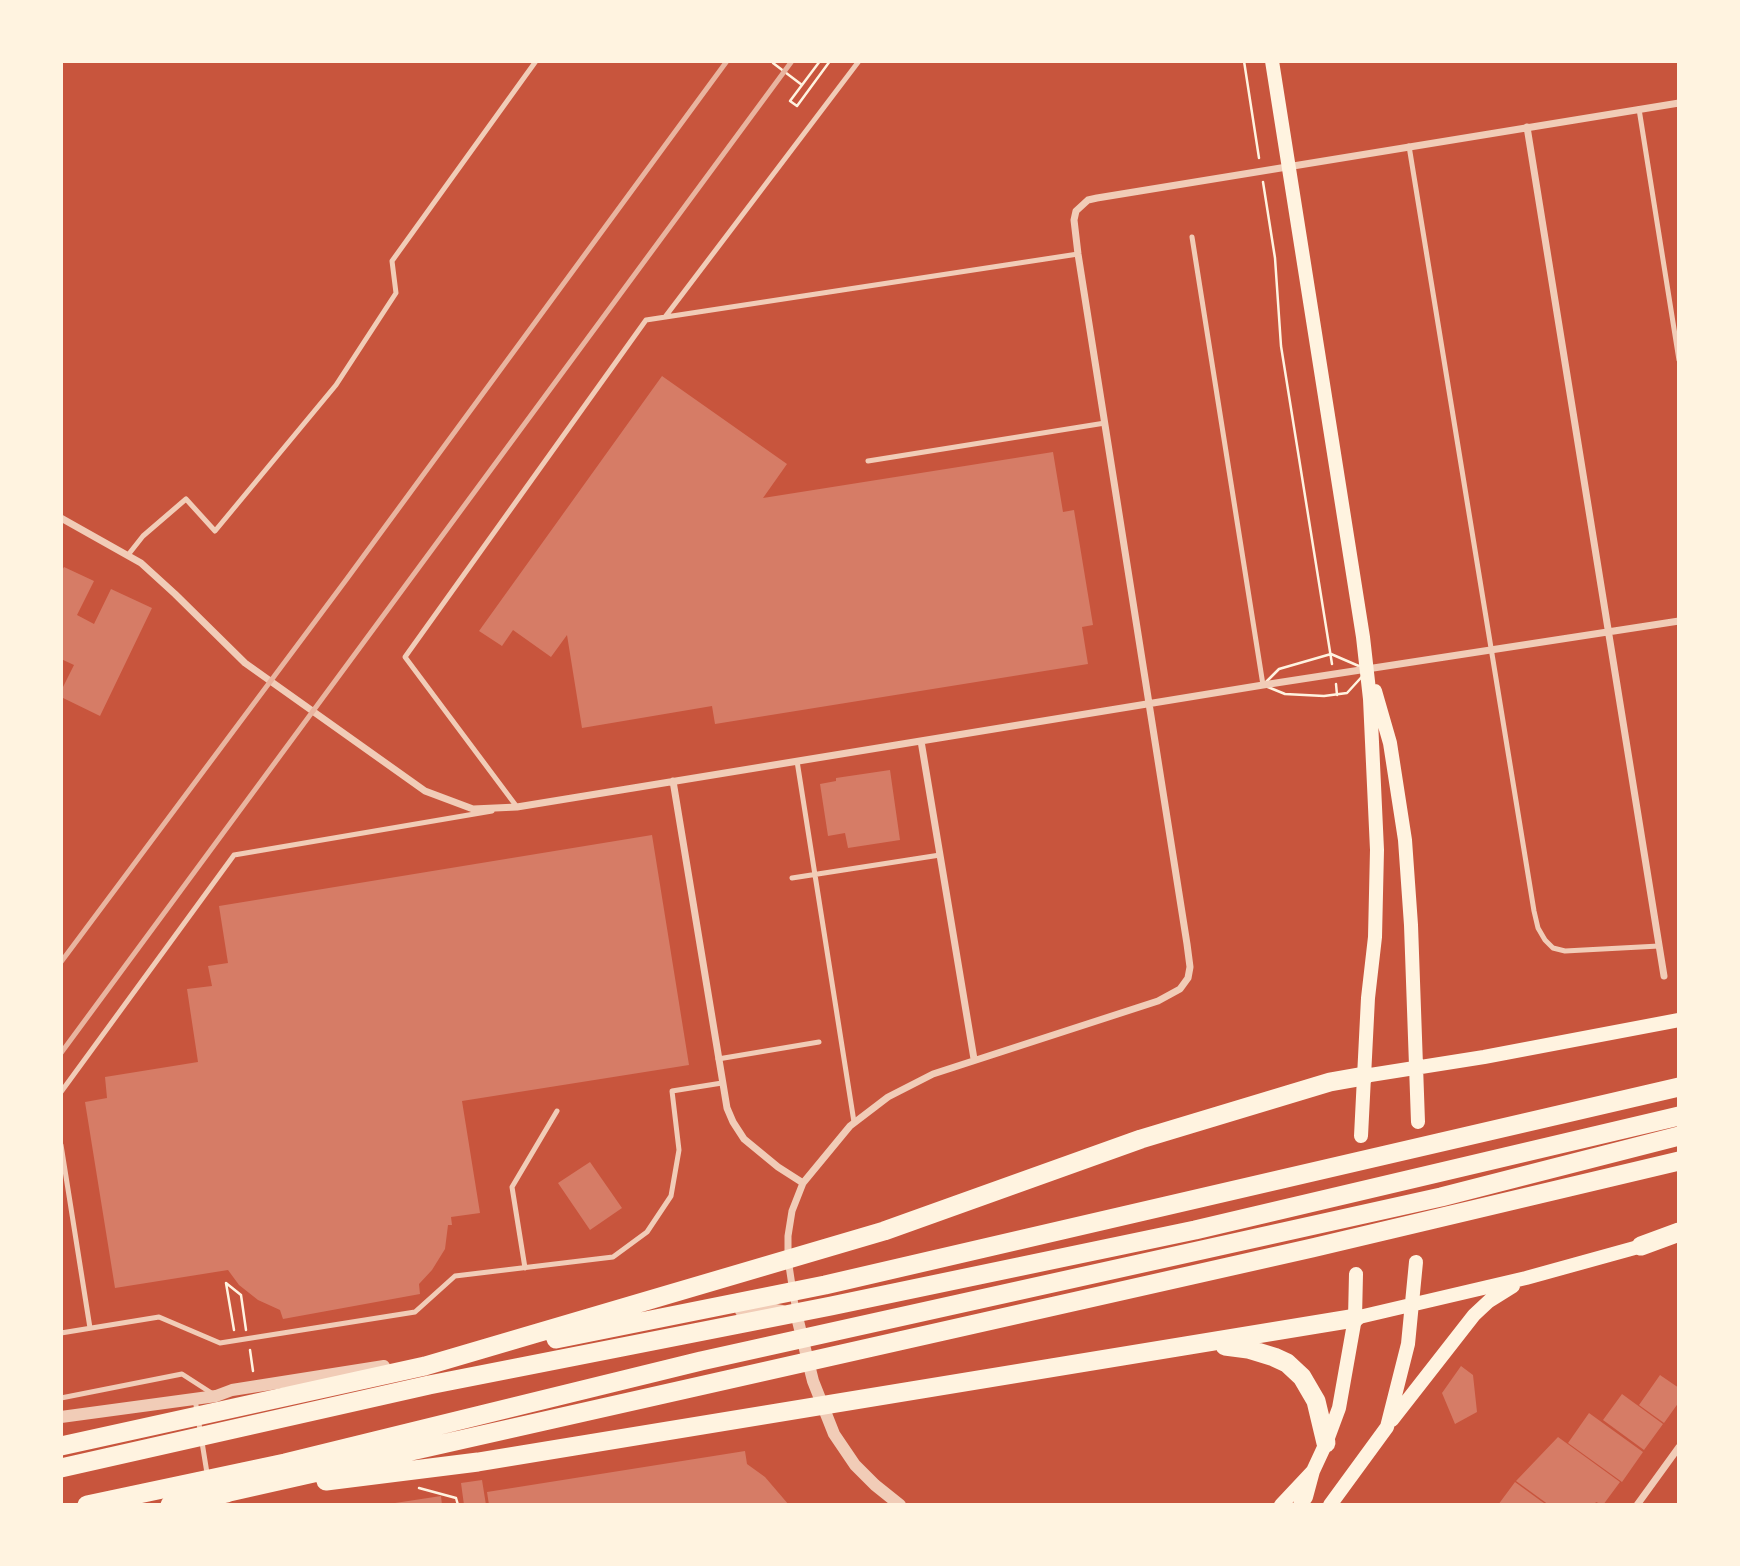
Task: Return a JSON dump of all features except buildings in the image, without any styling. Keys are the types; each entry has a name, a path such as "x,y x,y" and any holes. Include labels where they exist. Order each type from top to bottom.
{"highway":[{"path":"425,1366 919,1220 1141,1139 1330,1082 1364,1076"},
{"path":"61,1445 425,1366 825,1285 1679,1087"},
{"path":"61,1468 429,1385 831,1306 1313,1203 1679,1116"},
{"path":"87,1505 285,1463 837,1331 1312,1227 1679,1136"},
{"path":"170,1505 1312,1248 1679,1161"},
{"path":"1641,1246 1679,1234"},
{"path":"216,1494 478,1462 1355,1318"},
{"path":"1199,1344 1248,1349 1287,1363 1312,1391 1322,1420 1326,1443"}],"main road":[{"path":"1272,61 1368,670 1377,850 1375,937 1368,998 1361,1136"},
{"path":"1368,670 1388,733 1403,820 1411,925 1418,1122"},
{"path":"1364,1076 1618,1033 1679,1020"},
{"path":"1355,1318 1526,1278 1641,1246"},
{"path":"1387,1427 1408,1344 1416,1262"},
{"path":"1300,1505 1306,1497 1313,1471 1339,1408 1355,1318 1356,1274"},
{"path":"1330,1505 1474,1315 1489,1301 1526,1278"},
{"path":"1281,1505 1313,1471"}],"street":[{"path":"900,1505 855,1465 834,1434 814,1381 796,1313 788,1259 792,1211 803,1183 832,1145 854,1122 888,1097 933,1074 974,1059 1158,1001 1186,984 1190,967 1078,254 1074,220 1076,211 1088,200 1679,103"},
{"path":"1527,127 1664,976"},
{"path":"61,518 141,563 245,663 425,792 473,808 517,807 1263,685 1679,621"},
{"path":"921,741 974,1059"},
{"path":"673,781 727,1108 738,1132 778,1167 803,1183"},
{"path":"61,1417 216,1396 232,1390 761,1308 796,1313"},
{"path":"216,1396 233,1406 765,1327 796,1313"},
{"path":"1637,1505 1679,1447"}],"lane":[{"path":"128,555 143,536 186,499 215,531 336,386 396,293 392,261 536,61"},
{"path":"665,317 859,61"},
{"path":"1639,109 1679,360"},
{"path":"1409,146 1538,928 1553,948 1565,951 1659,946"},
{"path":"1192,237 1263,685"},
{"path":"61,1092 234,855 517,807 405,657 646,320 1078,254"},
{"path":"868,461 1105,423"},
{"path":"797,761 854,1122"},
{"path":"792,878 940,855"},
{"path":"718,1059 819,1042"},
{"path":"61,1333 159,1317 220,1343 236,1341 415,1312 455,1276 613,1256 647,1232 671,1196 679,1150 672,1091 722,1083"},
{"path":"525,1268 512,1187 557,1111"},
{"path":"61,1144 90,1328"},
{"path":"61,1398 182,1374 216,1396"},
{"path":"195,1399 207,1473"}],"path":[{"path":"774,61 773,63 802,85"},
{"path":"820,61 790,101 797,106 830,61"},
{"path":"1244,61 1258,153"},
{"path":"1264,187 1275,258 1281,346 1331,654 1318,657"},
{"path":"1324,696 1337,695"},
{"path":"236,1341 226,1283 241,1295 247,1331"},
{"path":"249,1344 253,1370"},
{"path":"418,1488 456,1498 458,1505"}],"railway":[{"path":"61,962 346,580 727,61"},
{"path":"61,1053 792,61"}]}
